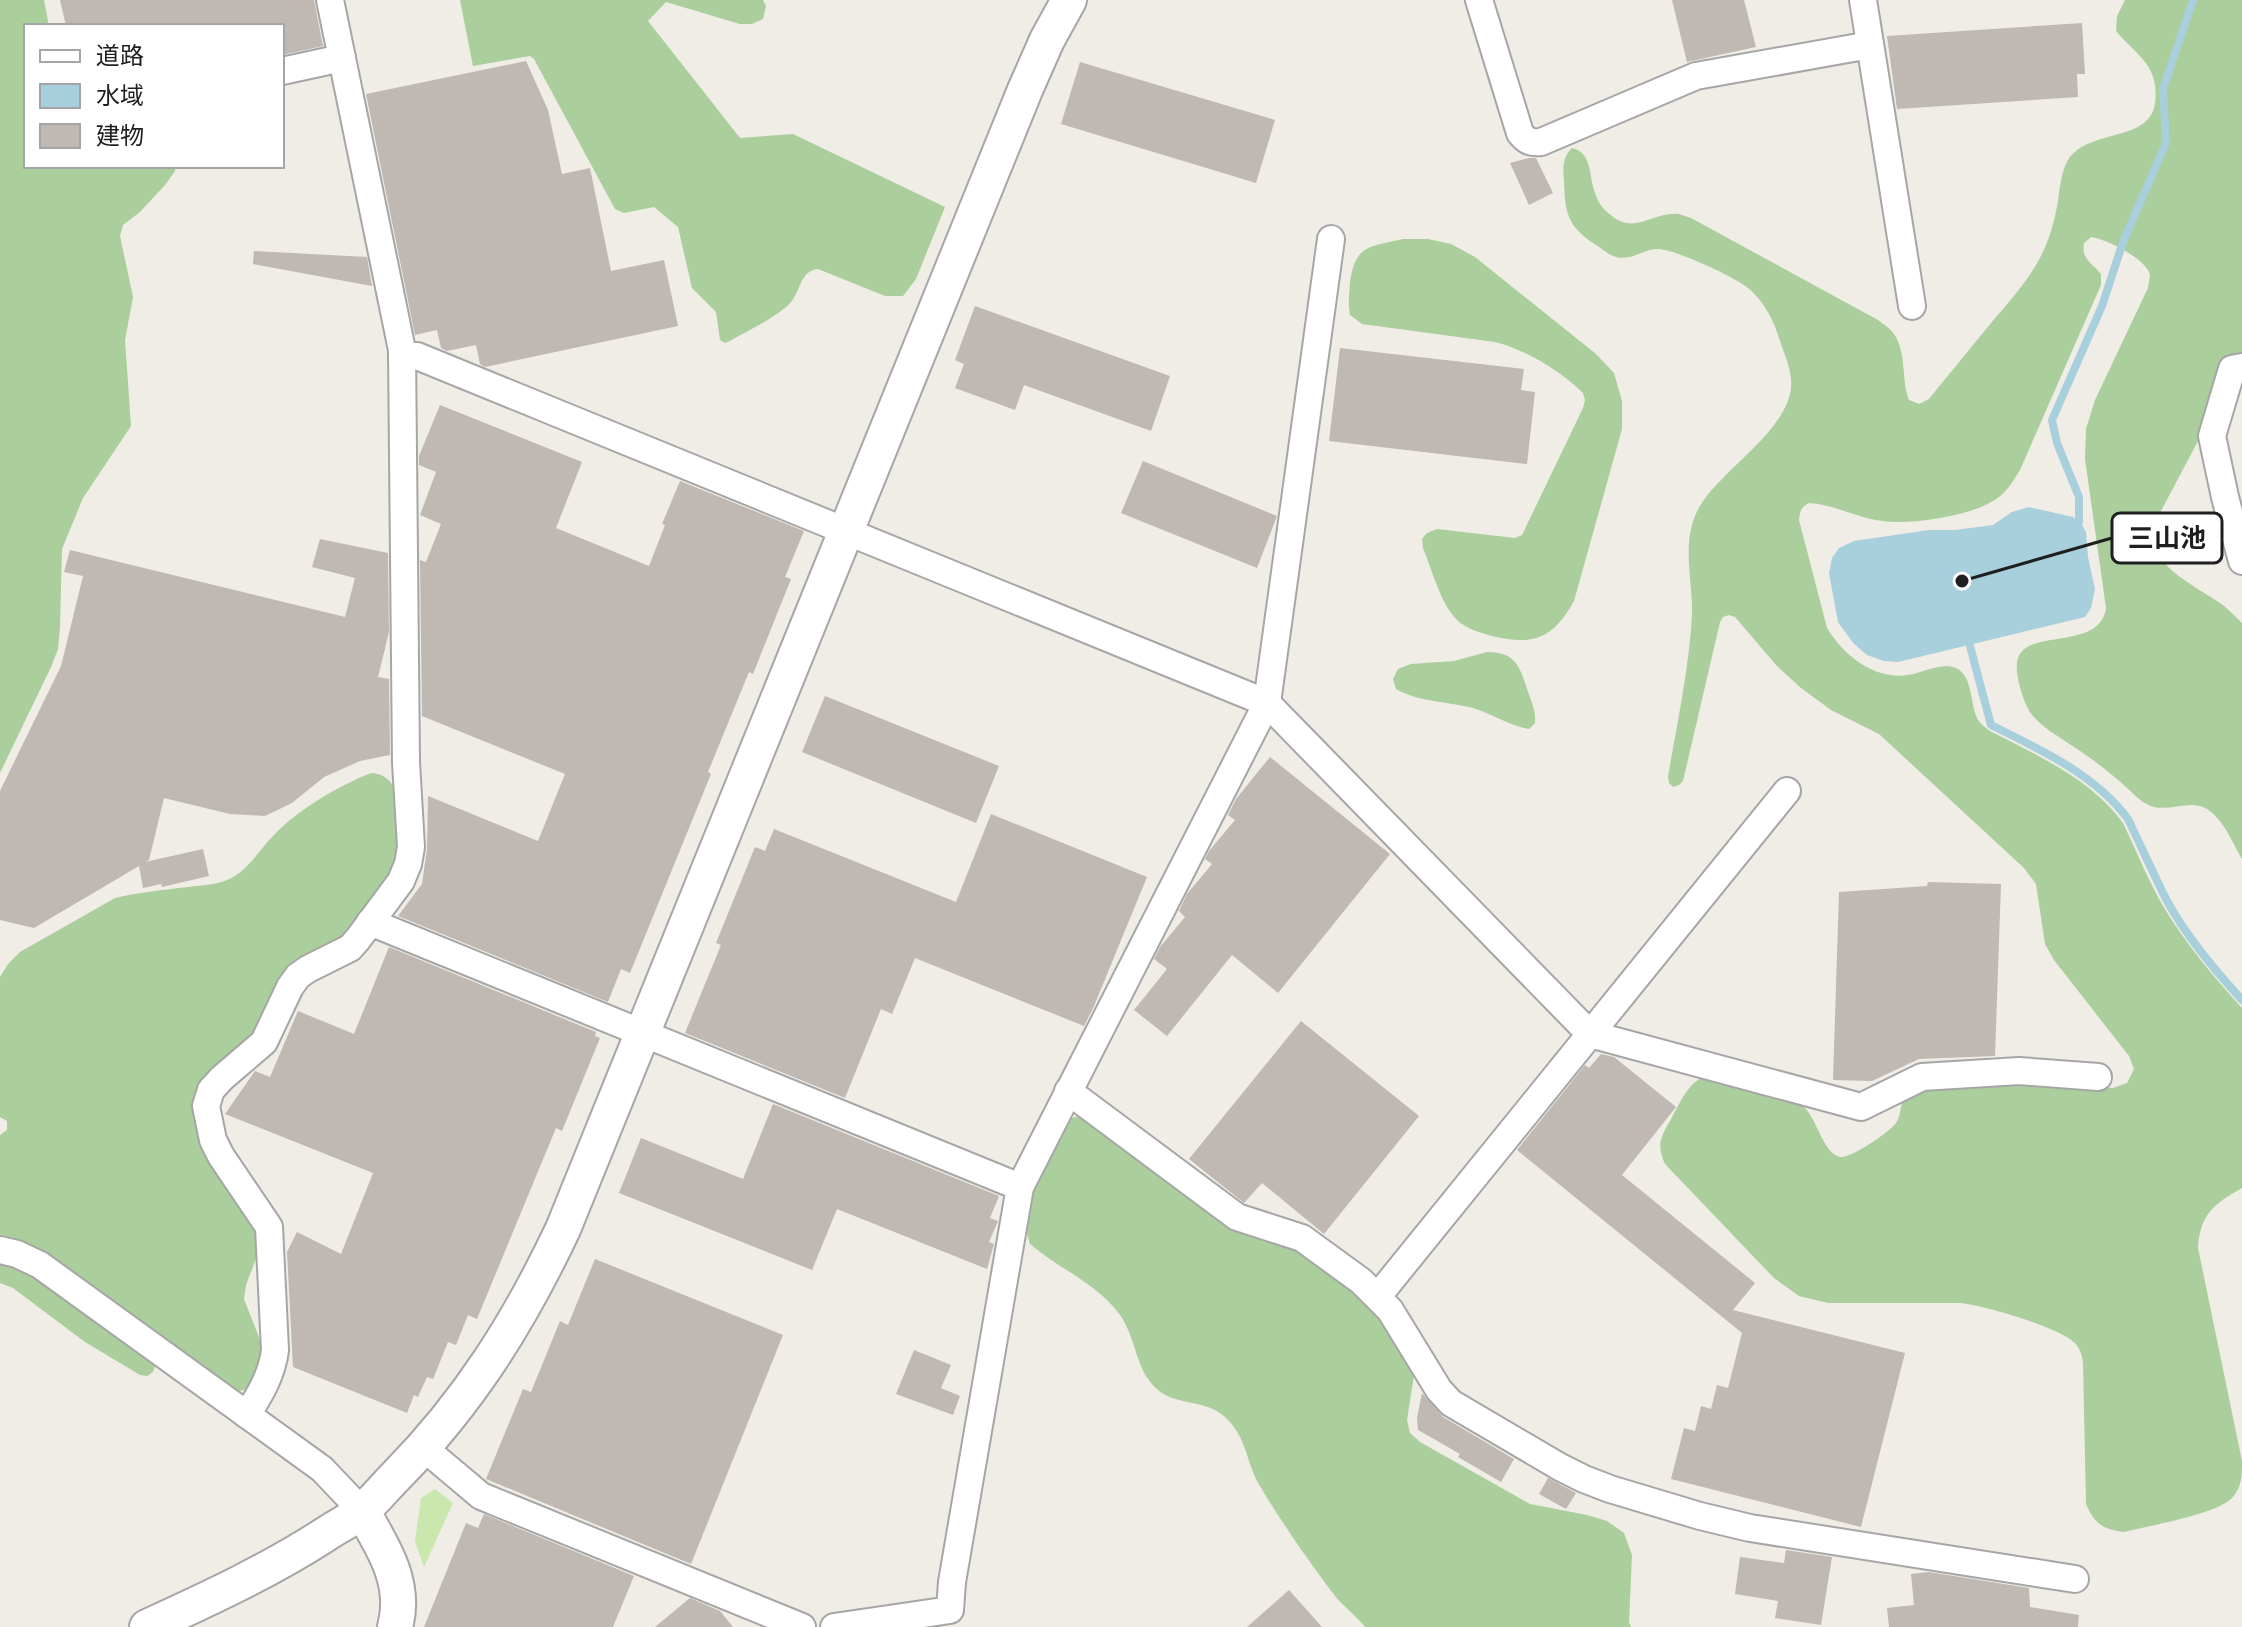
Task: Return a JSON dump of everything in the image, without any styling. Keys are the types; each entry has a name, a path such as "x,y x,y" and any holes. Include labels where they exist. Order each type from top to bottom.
{"street":[{"path":"247,1415 268,1380 275,1350 269,1227 221,1156 207,1123 206,1106 211,1090 264,1042 298,976 350,948 401,881 411,847 406,762 402,350 330,0"},
{"path":"147,1627 239,1585 362,1511 424,1448 465,1398 535,1288 563,1229 1025,90 1069,0"},
{"path":"1479,0 1520,133 1533,143 1696,76 1870,45"},
{"path":"1863,0 1912,306"},
{"path":"284,71 342,58"},
{"path":"834,1627 950,1610 952,1582 1020,1187 1267,703 1331,239"},
{"path":"402,358 417,356 1267,703 1590,1034 1861,1107 1922,1077 2019,1071 2098,1077"},
{"path":"2242,367 2232,369 2212,436 2242,561"},
{"path":"1378,1296 1787,791"},
{"path":"370,922 1020,1187"},
{"path":"1068,1091 1237,1217 1302,1238 1378,1296 1402,1326 1439,1390 1451,1403 1584,1479 1725,1523 2075,1579"},
{"path":"0,1250 40,1265 322,1469 362,1511 393,1568 398,1592 395,1627"},
{"path":"424,1448 481,1496 802,1627"}],"green space":[{"path":"0,0 44,0 49,24 24,24 24,168 175,168 175,171 140,212 123,225 120,236 133,297 125,340 131,426 83,498 62,549 58,649 0,773"},
{"path":"460,0 763,0 766,6 763,19 752,24 740,24 666,2 648,21 740,138 793,134 945,207 916,279 903,296 885,296 818,269 812,270 804,277 791,302 779,313 730,341 725,343 720,340 716,312 692,288 678,227 654,207 624,213 615,209 534,59 530,56 473,66"},
{"path":"2125,0 2242,0 2242,358 2153,526 2152,540 2157,552 2176,574 2224,606 2242,623 2242,859 2223,825 2207,809 2195,805 2150,806 2092,759 2046,728 2030,711 2018,679 2018,658 2025,649 2091,630 2101,621 2106,608 2085,459 2086,429 2095,400 2148,288 2150,275 2134,256 2091,237 2084,243 2086,257 2101,274 2101,285 2020,470 2000,496 1967,512 1903,522 1876,520 1809,503 1801,510 1799,520 1827,628 1842,647 1861,664 1883,674 1908,675 1945,666 1961,672 1968,683 1977,718 1983,725 2062,770 2110,807 2123,823 2152,886 2172,920 2242,1008 2242,1188 2210,1211 2199,1236 2198,1248 2242,1461 2241,1480 2233,1497 2213,1509 2124,1532 2100,1524 2086,1504 2083,1362 2076,1344 2039,1324 1961,1303 1828,1303 1799,1296 1774,1278 1665,1164 1660,1146 1662,1136 1687,1091 1700,1079 1730,1081 1794,1100 1809,1113 1829,1150 1840,1157 1861,1149 1892,1127 1898,1120 1903,1099 1924,1087 2018,1081 2113,1088 2127,1083 2134,1069 2129,1056 2045,944 2036,884 2024,868 1879,734 1831,710 1801,688 1777,666 1735,617 1723,617 1720,622 1683,781 1673,787 1669,783 1690,635 1689,547 1692,525 1710,492 1778,420 1790,393 1790,375 1772,319 1751,291 1719,271 1667,251 1653,249 1625,258 1608,253 1584,236 1569,217 1563,172 1565,159 1572,148 1586,159 1599,201 1606,211 1620,221 1637,223 1670,214 1691,218 1878,320 1891,330 1898,341 1909,400 1919,404 1929,399 2037,264 2052,228 2062,175 2068,160 2089,143 2131,130 2151,116 2155,103 2154,79 2145,62 2116,31 2117,16"},
{"path":"1403,239 1428,239 1451,244 1475,257 1596,354 1614,373 1622,401 1622,429 1574,601 1558,624 1540,636 1506,639 1474,630 1458,621 1442,596 1422,539 1437,529 1515,538 1522,535 1583,408 1583,393 1542,362 1506,345 1362,324 1350,315 1352,270 1360,254 1373,246"},
{"path":"1487,652 1511,658 1519,668 1534,711 1535,723 1529,729 1476,709 1415,697 1396,689 1393,679 1398,669 1411,664 1454,661"},
{"path":"371,773 388,779 398,799 399,847 391,877 309,981 202,1085 255,1223 260,1248 244,1299 264,1350 254,1383 239,1391 231,1389 0,1238 0,1135 7,1130 7,1121 0,1117 0,977 20,952 115,898 212,884 235,876 294,817 331,792"},
{"path":"1082,1115 1299,1244 1372,1302 1415,1369 1407,1420 1410,1433 1420,1442 1530,1504 1607,1521 1624,1533 1632,1555 1631,1627 1365,1627 1336,1597 1285,1526 1255,1477 1240,1437 1229,1421 1212,1409 1175,1399 1158,1390 1145,1374 1126,1324 1111,1304 1030,1244 1026,1218 1031,1193 1065,1125 1071,1118"},
{"path":"0,1262 34,1275 151,1359 155,1366 153,1372 147,1376 140,1375 85,1342 13,1288 0,1283"},
{"path":"435,1489 453,1503 424,1567 415,1541 421,1498"}],"water":[{"path":"2029,507 2073,517 2086,532 2095,589 2091,608 2085,617 1898,662 1867,655 1854,644 1838,622 1829,573 1832,558 1839,548 1854,541 1993,525 2012,512"}],"building":[{"path":"60,0 314,0 323,46 284,55 284,24 66,24"},
{"path":"1672,0 1744,0 1756,47 1687,62"},
{"path":"2082,23 2085,74 2077,74 2078,97 1897,109 1887,36"},
{"path":"526,61 548,110 562,174 590,168 611,271 664,260 678,326 485,367 480,364 476,345 447,351 441,348 437,330 415,335 366,94"},
{"path":"1080,62 1275,120 1256,183 1061,124"},
{"path":"1536,158 1553,193 1529,205 1510,163"},
{"path":"254,251 367,257 372,286 253,264"},
{"path":"975,306 1170,376 1151,431 1024,385 1015,410 955,388 964,364 955,360"},
{"path":"1340,348 1524,369 1521,390 1535,392 1527,464 1329,441"},
{"path":"440,405 582,462 556,528 649,566 680,481 804,531 785,577 791,579 753,674 749,672 708,772 711,774 630,973 621,969 608,1002 398,916 422,884 427,849 428,796 538,841 565,774 422,716 420,560 426,562 441,524 420,515 436,472 419,465 419,456"},
{"path":"1143,461 1277,516 1257,568 1121,513"},
{"path":"320,539 388,553 389,632 378,677 389,679 390,755 360,761 324,777 292,803 265,816 230,814 164,798 149,860 145,862 203,849 209,876 162,887 161,884 143,888 139,866 34,928 0,920 0,791 61,666 83,576 64,572 70,550 345,617 355,578 312,567"},
{"path":"825,696 999,766 976,823 802,752"},
{"path":"1270,757 1390,854 1278,993 1232,955 1167,1036 1134,1010 1167,969 1154,959 1185,917 1179,911 1187,894 1212,864 1205,859 1209,851 1235,820 1228,815 1236,799"},
{"path":"991,814 1147,877 1084,1026 915,958 892,1014 881,1009 845,1098 685,1033 721,945 716,943 755,847 765,851 774,829 956,902"},
{"path":"1928,882 2001,884 1995,1056 1919,1059 1872,1081 1833,1080 1839,892 1927,886"},
{"path":"389,947 596,1032 595,1036 600,1038 562,1131 556,1128 477,1319 468,1315 456,1345 448,1342 433,1379 427,1377 418,1397 414,1395 407,1413 293,1367 287,1252 297,1232 341,1254 373,1173 225,1114 255,1071 270,1077 298,1011 354,1034"},
{"path":"1301,1021 1419,1116 1324,1234 1262,1183 1244,1203 1189,1159"},
{"path":"1601,1054 1614,1057 1676,1107 1622,1175 1755,1283 1733,1310 1905,1353 1861,1527 1671,1479 1684,1428 1695,1431 1701,1406 1711,1409 1717,1385 1728,1388 1742,1333 1517,1150 1585,1065 1589,1068"},
{"path":"773,1104 999,1196 990,1218 998,1221 989,1242 994,1244 987,1269 837,1209 812,1270 619,1193 641,1138 743,1179"},
{"path":"595,1259 783,1335 691,1564 486,1479 523,1389 531,1392 560,1321 568,1325"},
{"path":"914,1350 951,1365 941,1388 960,1396 953,1415 896,1394"},
{"path":"1422,1393 1443,1417 1514,1459 1501,1482 1418,1430"},
{"path":"1548,1478 1576,1493 1566,1509 1539,1494"},
{"path":"484,1514 634,1576 613,1627 424,1627 466,1523 478,1528"},
{"path":"1786,1550 1832,1557 1821,1625 1775,1618 1778,1601 1735,1594 1740,1557 1784,1563"},
{"path":"1929,1572 2029,1588 2030,1607 2079,1615 2078,1627 1889,1627 1887,1608 1914,1605 1911,1574"},
{"path":"1289,1590 1322,1627 1247,1627"},
{"path":"690,1598 720,1611 733,1627 655,1627"}],"waterway":[{"path":"2079,522 2079,497 2057,443 2052,420 2102,306 2123,242 2166,143 2163,89 2193,0"},
{"path":"1970,646 1991,725 2065,764 2115,803 2128,819 2182,926 2242,1000"}],"place":[{"name":"三山池","path":"1962,581"}]}
